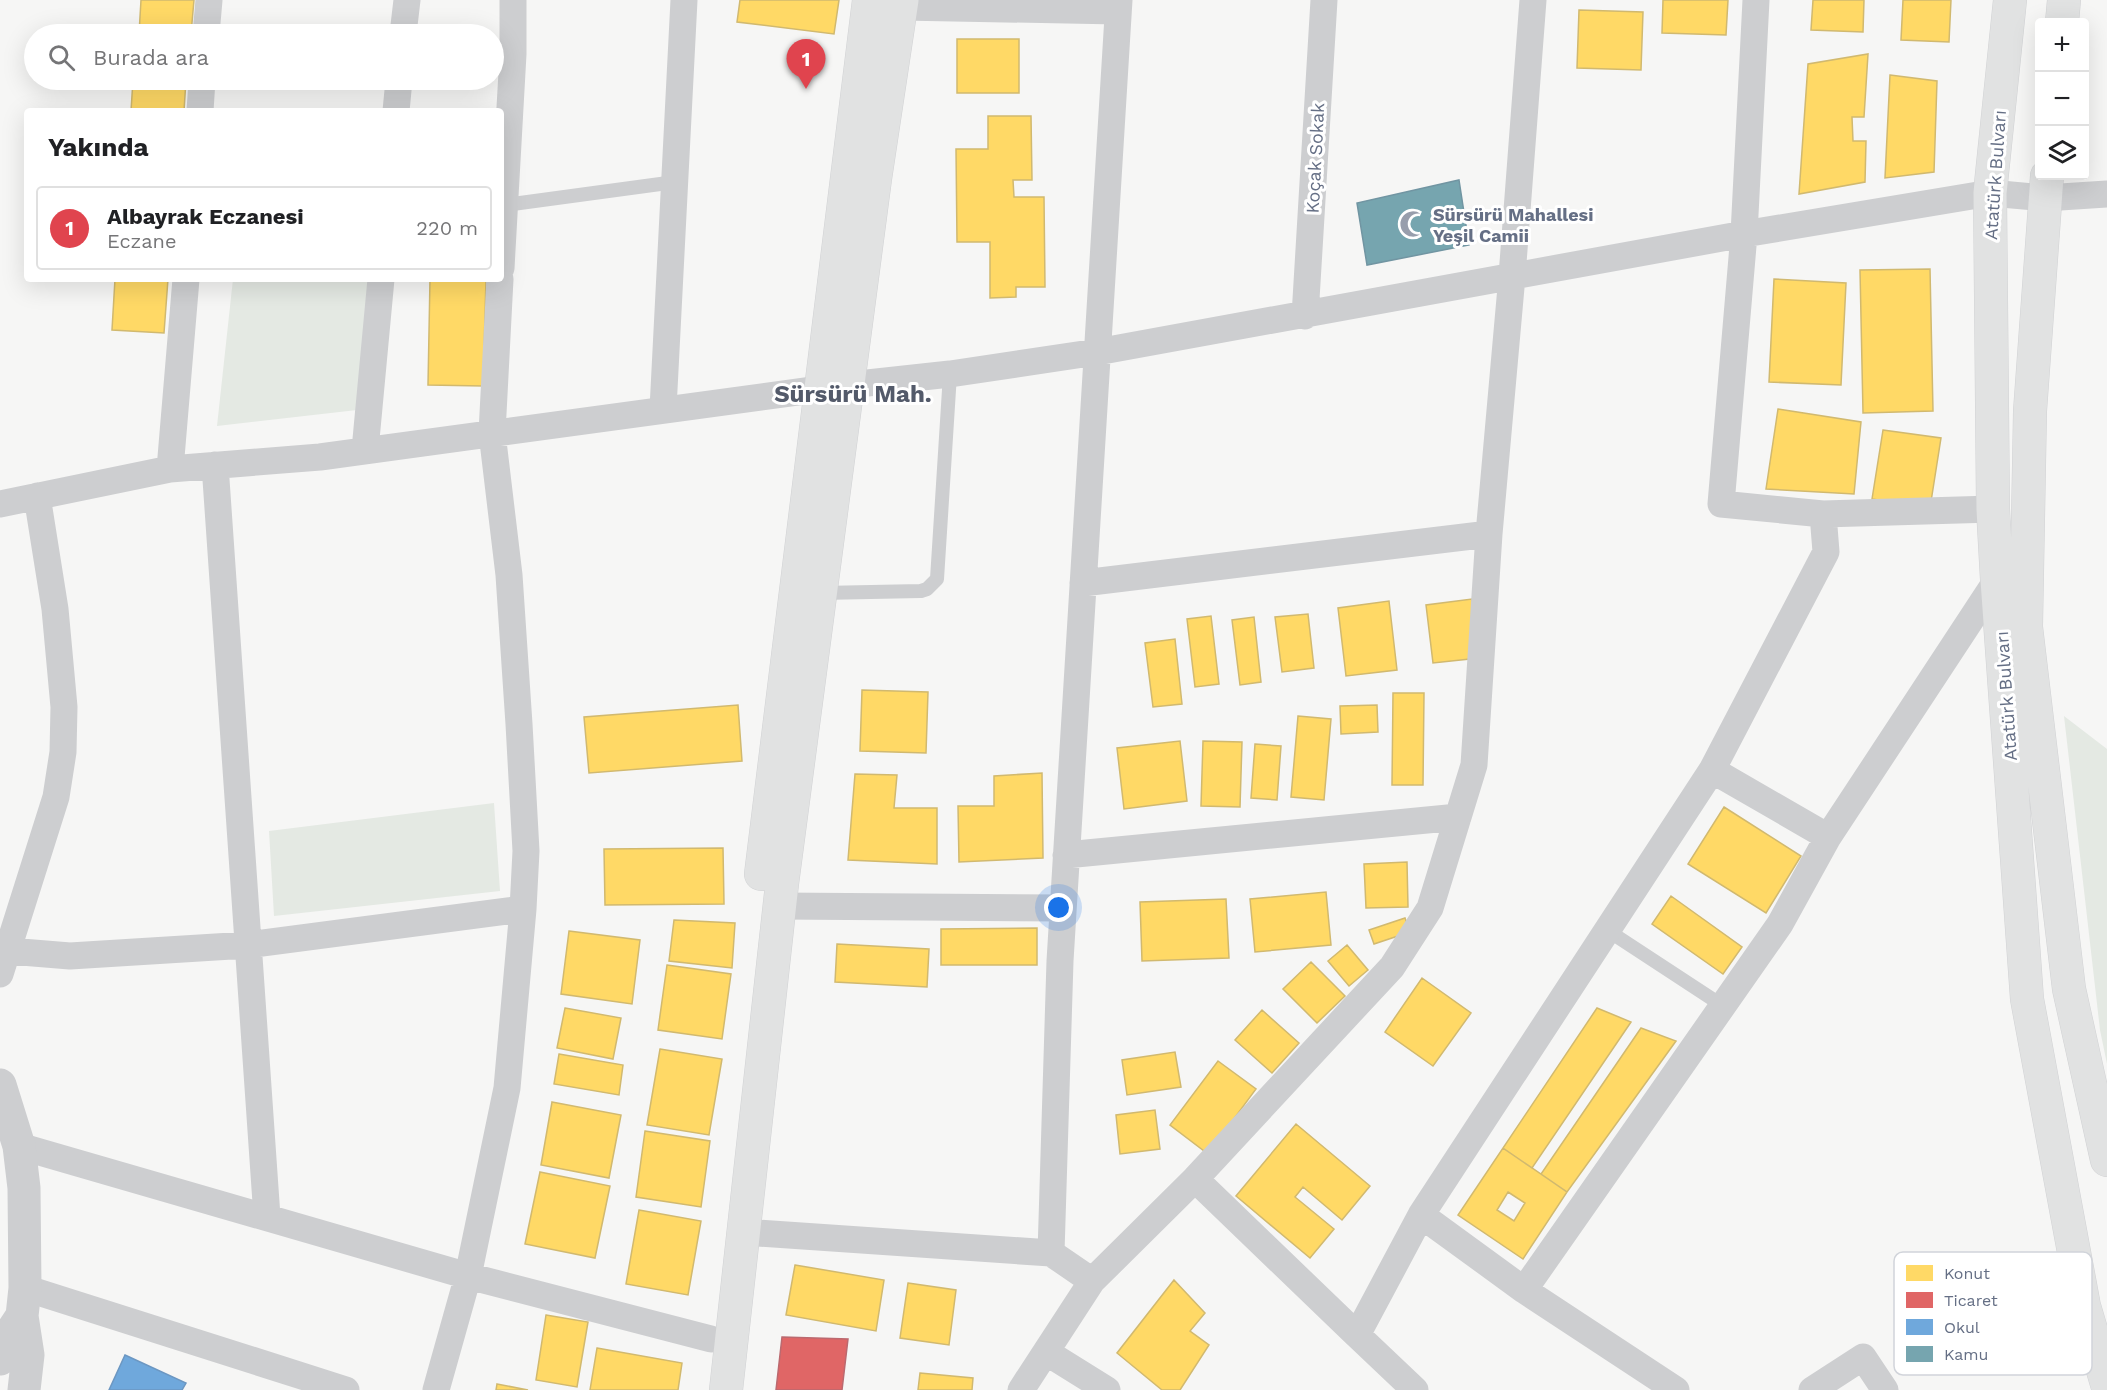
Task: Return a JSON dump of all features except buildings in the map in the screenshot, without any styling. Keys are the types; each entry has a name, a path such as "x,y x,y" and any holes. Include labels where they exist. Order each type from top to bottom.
{"main road":[{"path":"726,1390 780,906 821,593 835,387 869,0"},
{"name":"Atatürk Bulvarı","path":"2010,0 1990,193 1993,509 2027,999 2074,1252"},
{"path":"2062,18 2064,0"},
{"path":"706,1390 761,870 835,387 902,3"},
{"name":"Atatürk Bulvarı","path":"2046,187 2030,411 2026,627 2069,989 2107,1160"},
{"name":"Atatürk Bulvarı","path":"2092,1333 2107,1384"}],"street":[{"path":"207,24 209,0"},
{"path":"404,24 407,0"},
{"path":"504,221 513,0"},
{"path":"663,410 684,0"},
{"name":"Koçak Sokak","path":"1305,316 1324,0"},
{"path":"1021,1390 1092,1281 1195,1179 1392,967 1430,908 1474,765 1489,534 1533,0"},
{"path":"1756,0 1744,234 1721,504 1823,514 1993,509"},
{"path":"902,3 1119,6 1063,908 1051,1254"},
{"path":"200,108 201,90"},
{"path":"396,108 398,90"},
{"path":"0,504 170,469 365,450 835,387 950,374 1097,352 1305,316 1744,234 1990,193 2046,187 2107,194"},
{"path":"170,469 186,282"},
{"path":"365,450 381,282"},
{"path":"436,1390 468,1276 507,1088 523,909 526,851 509,574 492,433 500,282"},
{"path":"215,465 267,1217"},
{"path":"37,496 55,609 64,707 63,752 56,797 4,962 248,945 523,909"},
{"path":"1357,1335 1421,1215 1712,770 1826,552 1823,514"},
{"path":"1083,583 1489,534"},
{"path":"1524,1290 1780,924 1828,837 1997,580"},
{"path":"1712,770 1828,837"},
{"path":"1066,855 1458,817"},
{"path":"780,906 1063,908"},
{"path":"0,1085 18,1146 24,1188 23,1303 28,1355 24,1390"},
{"path":"18,1146 468,1276 711,1339"},
{"path":"1195,1179 1415,1390"},
{"path":"1421,1215 1524,1290 1676,1390"},
{"path":"743,1232 1051,1254 1092,1281"},
{"path":"0,1359 23,1303"},
{"path":"23,1303 346,1390"},
{"path":"1046,1352 1107,1390"},
{"path":"1812,1390 1863,1357 1885,1390"}],"lane":[{"path":"505,205 675,182"},
{"path":"821,593 921,591 937,579 950,374"},
{"path":"1607,930 1723,1006"}],"shaded area":[{"path":"233,282 368,282 357,410 217,426"},
{"path":"2064,716 2107,749 2107,1064 2100,1030"},
{"path":"494,803 500,891 274,916 269,831"}],"place":[{"name":"Albayrak Eczanesi","path":"806,89"},
{"name":"Sürsürü Mahallesi Yeşil Camii","path":"1413,224"}],"district":[{"name":"Sürsürü Mah.","path":"853,394"}]}
